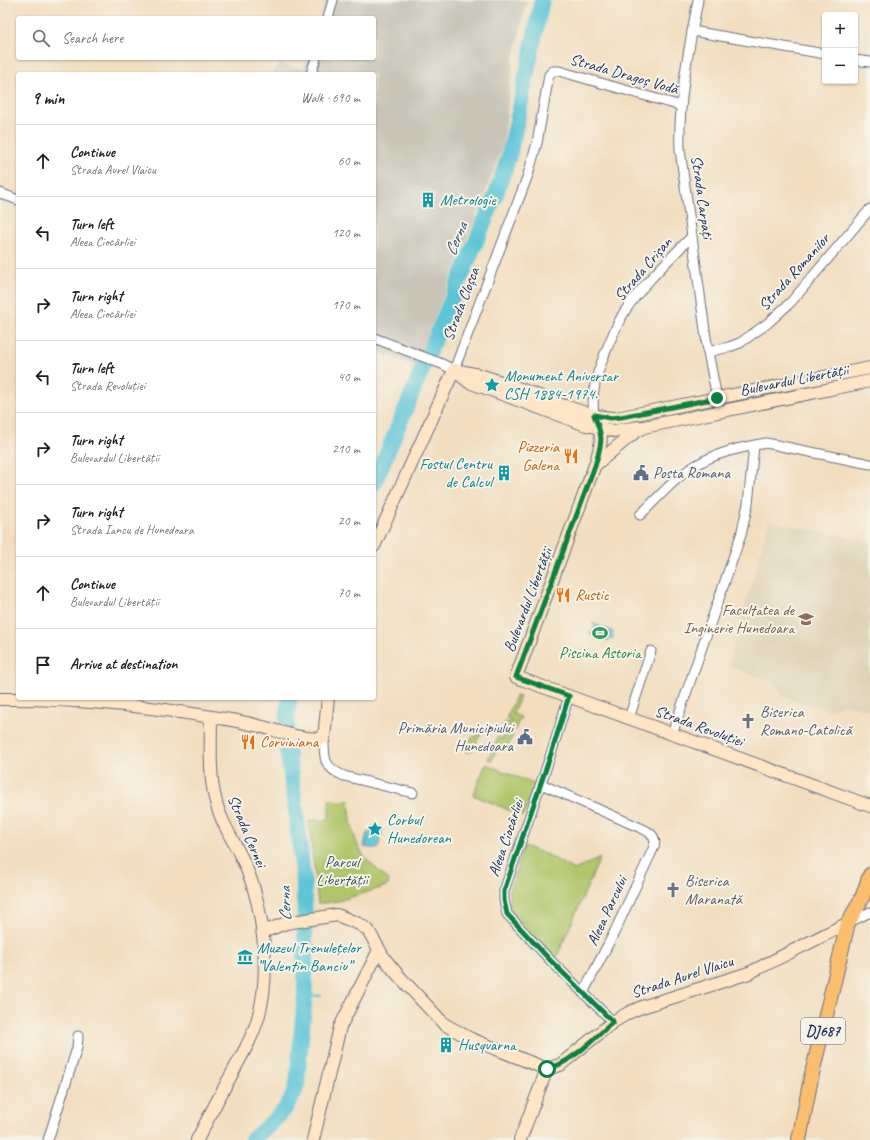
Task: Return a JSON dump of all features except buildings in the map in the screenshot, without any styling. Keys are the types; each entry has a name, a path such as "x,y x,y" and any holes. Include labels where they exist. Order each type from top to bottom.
{"main road":[{"name":"Bulevardul Libertății","path":"454,370 473,372 572,408 610,418 870,368"},
{"path":"454,370 469,382 561,417 600,429 614,431 644,427"},
{"name":"Strada Cloșca","path":"376,542 454,370"},
{"name":"Bulevardul Libertății","path":"595,466 635,432 644,427 870,381"},
{"path":"594,415 600,429"},
{"name":"Bulevardul Libertății","path":"516,677 595,466 601,444 602,435 600,429"},
{"name":"Strada Revoluției","path":"516,677 870,806"},
{"path":"0,699 16,699"},
{"path":"57,700 143,707 211,717 258,726 304,738 318,739 324,738 328,700"},
{"name":"Strada Cernei","path":"197,1140 250,1040 259,1017 264,983 263,932 248,874 222,819 214,798 211,717"},
{"name":"DJ687","path":"799,1140 811,1078 848,924 862,898 870,875"},
{"path":"263,932 286,923 337,915 348,919 368,930 379,950 398,975 444,1024 471,1039 547,1069 520,1140"},
{"name":"Strada Aurel Vlaicu","path":"547,1069 554,1068 566,1061 613,1022 642,1006 749,973 848,924"},
{"path":"313,1140 343,1018 379,950"}],"street":[{"path":"329,16 333,0"},
{"name":"Strada Carpați","path":"698,0 692,32 679,136 708,352 717,398"},
{"path":"692,32 822,54"},
{"path":"312,72 315,60"},
{"path":"858,60 870,62"},
{"name":"Strada Cloșca","path":"454,370 528,174 537,143 549,75 553,71 559,71"},
{"name":"Strada Dragoș Vodă","path":"559,71 682,106"},
{"path":"0,193 16,199"},
{"name":"Strada Romanilor","path":"708,352 724,349 740,343 768,323 791,302 870,208"},
{"name":"Strada Crișan","path":"594,415 592,404 594,383 622,316 637,295 692,236"},
{"path":"376,339 454,370"},
{"path":"640,515 676,480 697,464 709,458 766,443 870,464"},
{"path":"672,734 741,535 748,504 754,446"},
{"name":"Strada Revoluției","path":"629,718 651,651"},
{"name":"Aleea Ciocârliei","path":"569,696 541,784 504,891 505,907 507,914 551,961 613,1022"},
{"path":"324,738 327,763 334,772 344,776 413,793"},
{"name":"Aleea Parcului","path":"541,784 643,829 652,835 655,842 614,933 583,993"},
{"path":"848,924 870,912"},
{"path":"48,1140 77,1048 78,1036"}],"shaded area":[{"path":"326,0 527,0 513,62 503,145 488,186 415,366 376,351 376,72 272,72 280,63 304,70 307,60 376,60 376,16 322,16"},
{"name":"Facultatea de Inginerie Hunedoara","path":"769,521 870,542 870,710 842,704 830,711 782,696 779,688 770,681 728,666"}],"green space":[{"path":"870,372 870,377 793,392 792,388"},
{"path":"787,389 788,394 706,410 705,405"},
{"path":"516,696 520,697 513,714 521,717 514,731 503,726 505,722 510,723 511,721 506,719"},
{"path":"501,730 513,735 506,749 498,746 492,761 488,759 498,737 503,739 505,737 499,734"},
{"path":"481,734 471,752 464,749 463,744"},
{"path":"486,764 536,785 523,816 473,795"},
{"name":"Parcul Libertății","path":"329,800 349,801 352,825 359,848 368,861 389,880 388,885 384,887 338,901 318,904 309,821 329,819"},
{"path":"524,846 550,856 574,870 600,858 555,961 515,916 510,908 509,891"}],"water":[{"name":"Piscina Astoria","path":"593,623 612,631 613,638 609,639 608,641 589,633 595,629"},
{"path":"383,828 378,849 364,847 367,833"}],"waterway":[{"name":"Cerna","path":"376,479 496,194 509,156 542,0"},
{"name":"Cerna","path":"252,1140 285,1109 294,1093 297,1084 305,995 304,885 287,748 287,720 290,700"},
{"path":"305,995 321,996"}],"place":[{"name":"Metrologie","path":"428,200"},
{"name":"Monument Aniversar CSH 1884-1974.","path":"492,385"},
{"name":"Pizzeria Galena","path":"571,456"},
{"name":"Fostul Centru de Calcul","path":"504,473"},
{"name":"Posta Romana","path":"641,473"},
{"name":"Rustic","path":"563,595"},
{"name":"Facultatea de Inginerie Hunedoara","path":"806,619"},
{"name":"Piscina Astoria","path":"600,633"},
{"name":"Biserica Romano-Catolică","path":"748,721"},
{"name":"Primăria Municipiului Hunedoara","path":"525,737"},
{"name":"Corviniana","path":"248,742"},
{"name":"Corbul Hunedorean","path":"375,829"},
{"name":"Biserica Maranată","path":"673,890"},
{"name":"Muzeul Trenulețelor ”Valentin Banciu”","path":"245,957"},
{"name":"Husqvarna","path":"446,1045"}],"route":[{"path":"547,1069 560,1065 613,1022 551,961 507,914 505,907 504,891 552,751 569,696 516,677 595,466 602,435 594,415 610,418 621,417 717,398"}]}
